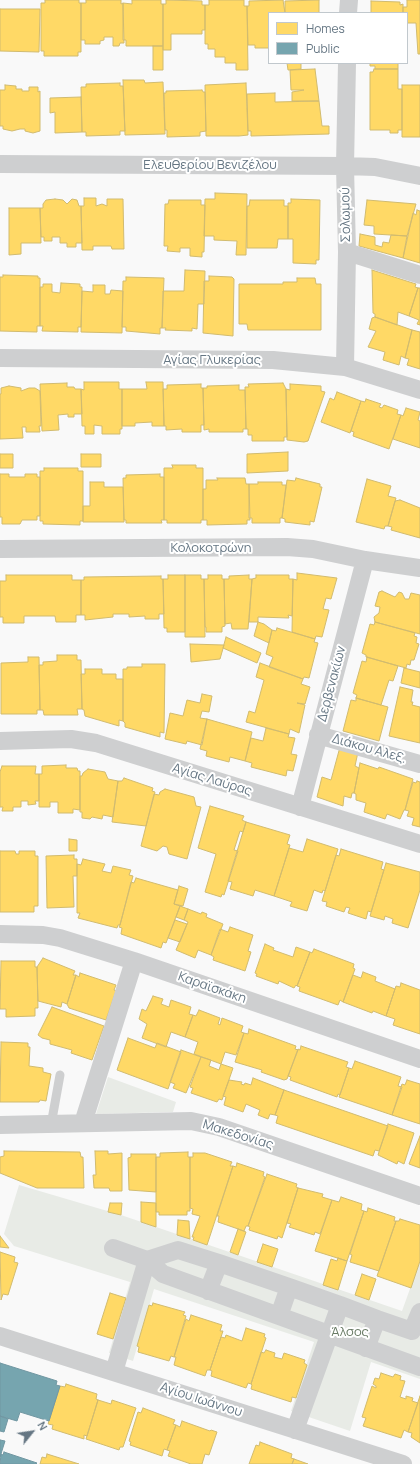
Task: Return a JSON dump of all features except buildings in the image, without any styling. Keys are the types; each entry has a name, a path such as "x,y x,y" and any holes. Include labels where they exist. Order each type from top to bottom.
{"street":[{"path":"348,12 349,0"},
{"name":"Σολωμού","path":"345,367 347,252 345,166 347,64"},
{"name":"Ελευθερίου Βενιζέλου","path":"0,164 345,166 375,167 420,176"},
{"path":"347,252 420,275"},
{"name":"Αγίας Γλυκερίας","path":"0,358 273,360 345,367 420,390"},
{"name":"Κολοκοτρώνη","path":"0,549 313,549 365,560 420,568"},
{"name":"Δερβενακίων","path":"300,807 365,560"},
{"name":"Διάκου Αλεξ.","path":"318,735 420,764"},
{"name":"Αγίας Λαύρας","path":"0,741 71,739 96,744 420,844"},
{"name":"Καραϊσκάκη","path":"0,934 43,935 60,938 134,961 420,1059"},
{"path":"83,1124 134,961"},
{"name":"Μακεδονίας","path":"0,1125 191,1121 219,1127 420,1196"},
{"path":"113,1248 147,1260 163,1274 420,1367"},
{"path":"147,1260 178,1250 340,1305 416,1333 420,1312"},
{"path":"114,1372 147,1260"},
{"path":"208,1291 218,1263"},
{"path":"279,1316 288,1287"},
{"path":"295,1430 340,1305"},
{"path":"366,1348 377,1318"},
{"name":"Αγίου Ιωάννου","path":"0,1336 403,1464"}],"lane":[{"path":"51,1125 60,1075"}],"green space":[{"path":"108,1077 176,1102 173,1112 96,1114"},
{"name":"Άλσος","path":"19,1185 121,1215 402,1311 420,1261 420,1379 371,1362 350,1431 291,1411 314,1342 154,1289 133,1361 109,1353 130,1282 14,1246 4,1234"}]}
